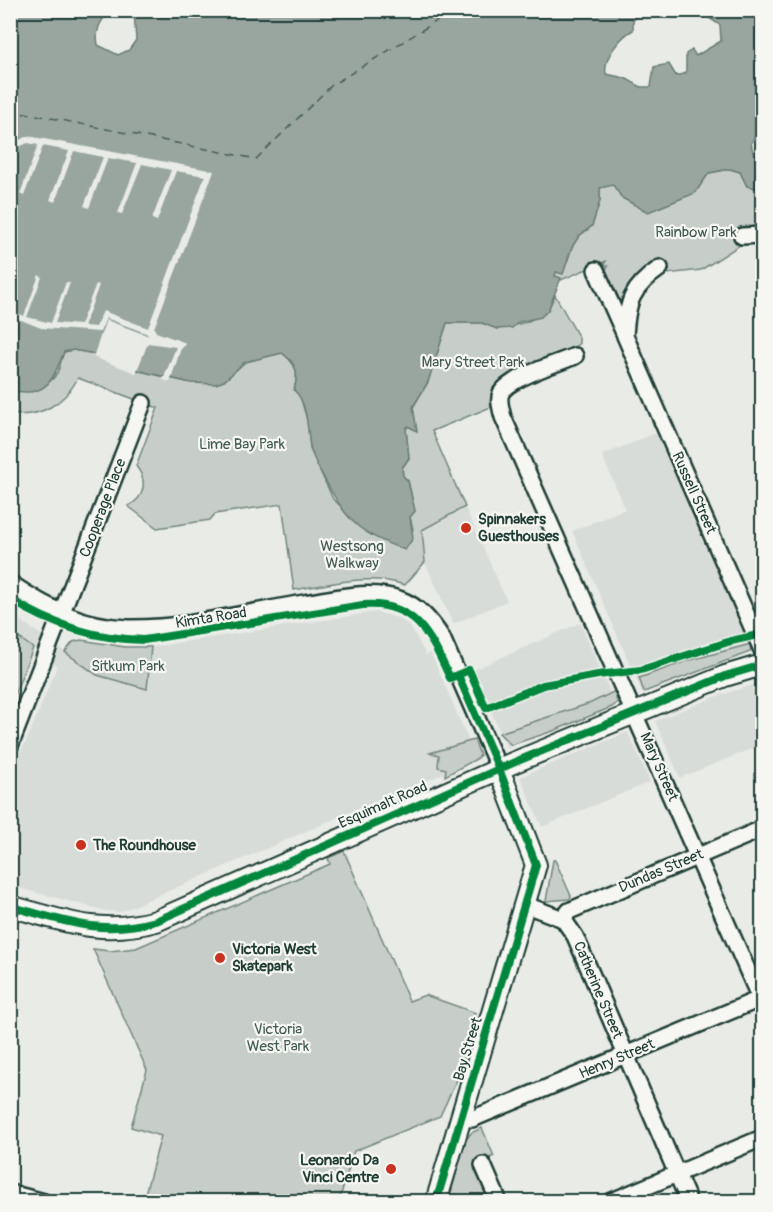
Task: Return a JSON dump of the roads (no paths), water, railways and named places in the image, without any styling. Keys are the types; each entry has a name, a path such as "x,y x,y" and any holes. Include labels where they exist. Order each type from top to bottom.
{"main road":[{"name":"Esquimalt Road","path":"10,906 91,927 120,928 156,921 499,769 725,676 762,665"},
{"path":"499,769 536,865 526,905"},
{"name":"Bay Street","path":"436,1202 526,905"}],"street":[{"path":"742,236 762,235"},
{"name":"Russell Street","path":"625,336 627,308 633,294 644,280 660,268"},
{"name":"Russell Street","path":"596,270 762,650"},
{"name":"Mary Street","path":"575,356 514,382 502,391 499,399 503,417 762,1000"},
{"name":"Cooperage Place","path":"10,746 142,403"},
{"name":"Kimta Road","path":"10,583 62,614 103,626 149,627 359,594 384,595 401,600 417,609 431,621 442,638 499,769"},
{"name":"Dundas Street","path":"563,919 569,911 762,829"},
{"path":"526,905 563,919"},
{"name":"Catherine Street","path":"563,919 575,936 689,1202"},
{"name":"Henry Street","path":"472,1119 762,1000"},
{"path":"610,1202 762,1138"},
{"path":"483,1165 498,1202"},
{"path":"10,1193 44,1202"}],"place":[{"name":"Spinnakers Guesthouses","path":"466,528"},
{"name":"The Roundhouse","path":"81,845"},
{"name":"Victoria West Skatepark","path":"220,958"},
{"name":"Leonardo Da Vinci Centre","path":"391,1169"}],"park label":[{"name":"Rainbow Park","path":"696,232"},
{"name":"Mary Street Park","path":"473,362"},
{"name":"Lime Bay Park","path":"242,444"},
{"name":"Westsong Walkway","path":"352,554"},
{"name":"Sitkum Park","path":"128,666"},
{"name":"Victoria West Park","path":"278,1038"}]}
